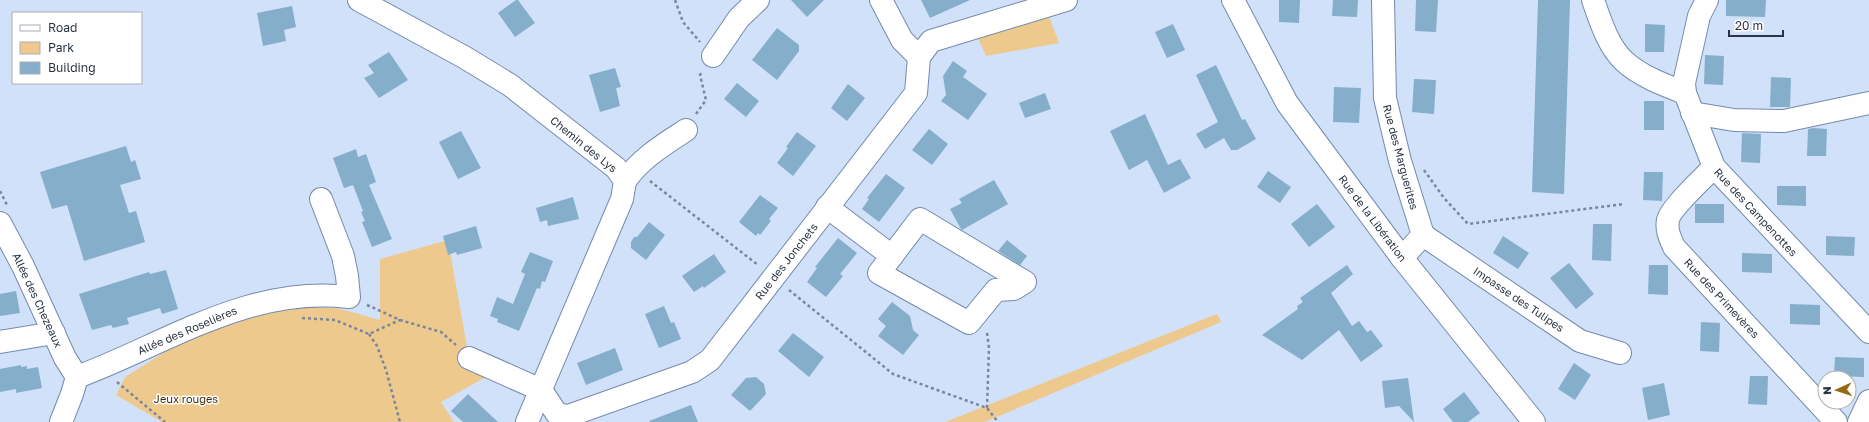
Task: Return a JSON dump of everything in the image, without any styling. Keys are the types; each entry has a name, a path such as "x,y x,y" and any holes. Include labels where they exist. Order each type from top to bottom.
{"street":[{"name":"Chemin des Lys","path":"359,0 464,57 510,85 616,168 629,175 622,199 527,422"},
{"path":"713,56 739,18 758,0"},
{"path":"881,0 902,40 919,57 931,41 1066,0"},
{"name":"Rue de la Libération","path":"1233,0 1287,103 1402,258 1534,422"},
{"name":"Rue des Marguerites","path":"1383,0 1385,98 1400,161 1423,235"},
{"path":"1593,0 1604,31 1624,61 1688,103 1734,120 1784,121 1869,103"},
{"name":"Rue des Campenottes","path":"1707,0 1699,16 1684,83 1688,103 1714,167 1869,332"},
{"name":"Rue des Jonchets","path":"541,390 557,414 568,416 692,372 710,360 916,93 919,57"},
{"path":"629,175 656,150 686,130"},
{"name":"Rue des Primevères","path":"1714,167 1685,196 1668,218 1667,232 1674,247 1836,422"},
{"path":"321,199 343,256 348,276 349,297"},
{"path":"827,207 892,256"},
{"path":"920,219 1025,282 1014,289 996,290 969,323 879,272 892,256 920,219"},
{"name":"Allée des Chezeaux","path":"0,223 23,266 65,358 77,377"},
{"path":"1402,258 1423,235"},
{"name":"Impasse des Tulipes","path":"1423,235 1580,341 1620,353"},
{"name":"Allée des Roselières","path":"77,377 179,331 224,313 255,304 314,295 328,294 349,297"},
{"path":"0,342 54,332"},
{"path":"469,358 541,390"},
{"path":"61,422 77,377"},
{"path":"1859,422 1869,401"}],"path":[{"path":"629,175 774,278 893,374 987,408 998,422"},
{"path":"1433,181 1444,198 1468,224 1624,204"},
{"path":"349,297 400,320 441,332 469,358"},
{"path":"298,318 335,320 369,334 376,346 386,370 400,422"},
{"path":"369,334 400,320"},
{"path":"986,333 989,348 987,408"},
{"path":"102,367 117,383 165,422"},
{"path":"117,383 124,380"}],"green space":[{"path":"1047,11 1059,43 986,56 976,34"},
{"name":"Jeux rouges","path":"448,240 469,358 495,372 441,402 454,422 162,422 116,395 125,377 195,333 248,315 304,306 337,308 380,320 380,259"},
{"path":"1217,314 1221,322 985,422 945,422"}],"building":[{"path":"518,0 535,23 515,37 498,13"},
{"path":"791,0 824,0 807,17"},
{"path":"921,0 970,0 930,18"},
{"path":"1279,0 1300,0 1299,23 1279,22"},
{"path":"1333,0 1358,0 1357,17 1332,16"},
{"path":"1416,0 1438,0 1436,32 1415,31"},
{"path":"1538,0 1570,0 1564,194 1532,192"},
{"path":"1726,0 1766,0 1765,17 1726,16"},
{"path":"292,6 296,27 284,30 286,41 263,46 257,13"},
{"path":"1173,24 1185,50 1167,58 1155,32"},
{"path":"1645,24 1665,25 1664,52 1645,52"},
{"path":"777,28 799,45 799,51 777,80 752,60"},
{"path":"389,52 408,80 379,98 364,78 374,73 368,65"},
{"path":"1705,55 1724,56 1723,85 1704,84"},
{"path":"953,61 967,71 963,77 987,94 968,120 941,101 946,95 943,76"},
{"path":"1216,65 1242,120 1245,119 1256,139 1237,150 1231,150 1224,138 1205,149 1196,134 1218,122 1196,75"},
{"path":"615,68 621,87 616,88 620,106 600,112 589,75"},
{"path":"1771,77 1791,78 1790,107 1770,107"},
{"path":"1414,79 1436,80 1434,114 1412,112"},
{"path":"737,83 759,101 746,117 724,99"},
{"path":"848,84 865,98 847,121 831,108"},
{"path":"1334,87 1361,88 1359,123 1333,122"},
{"path":"1045,93 1051,109 1025,118 1019,103"},
{"path":"1644,101 1664,101 1664,130 1644,130"},
{"path":"1145,114 1168,165 1180,159 1191,178 1164,193 1147,160 1129,170 1110,131"},
{"path":"929,129 948,144 932,165 912,150"},
{"path":"1808,129 1827,129 1826,156 1807,156"},
{"path":"461,131 481,168 458,179 439,142"},
{"path":"797,132 816,146 793,176 777,163"},
{"path":"1742,133 1761,134 1760,163 1741,162"},
{"path":"126,146 131,162 135,160 141,179 120,185 129,213 136,211 145,242 84,261 67,205 52,209 40,172"},
{"path":"356,149 358,157 366,154 376,182 369,185 392,239 372,247 362,222 365,221 361,212 363,211 353,185 344,188 333,158"},
{"path":"1268,171 1291,187 1280,203 1257,187"},
{"path":"1644,172 1663,172 1662,201 1643,200"},
{"path":"886,174 905,188 879,222 862,209 869,199 867,198"},
{"path":"994,180 1008,204 962,230 950,209 962,203 959,199"},
{"path":"1777,186 1806,186 1806,206 1777,205"},
{"path":"760,195 778,208 769,219 771,221 760,235 758,233 756,236 739,222"},
{"path":"573,197 579,219 548,226 547,220 540,222 536,208"},
{"path":"1317,204 1335,227 1309,247 1291,224"},
{"path":"1695,204 1724,204 1724,223 1695,223"},
{"path":"649,222 665,235 646,260 631,248 631,242"},
{"path":"1593,224 1612,224 1611,261 1592,260"},
{"path":"476,226 482,248 457,255 456,252 448,255 443,236"},
{"path":"1503,236 1529,253 1518,269 1493,253"},
{"path":"1826,236 1855,237 1854,256 1826,255"},
{"path":"838,238 857,253 840,274 843,276 826,297 807,282 817,268 815,267"},
{"path":"1007,240 1027,256 1020,265 998,251"},
{"path":"530,252 553,261 545,282 542,281 540,289 537,288 519,331 497,322 498,319 490,316 497,297 513,304 525,274 521,272"},
{"path":"1742,253 1772,254 1772,273 1742,272"},
{"path":"714,254 726,272 704,288 703,286 694,292 682,276"},
{"path":"1569,263 1594,294 1576,309 1550,278"},
{"path":"1347,265 1353,274 1331,293 1352,326 1359,321 1367,332 1371,330 1383,346 1361,362 1339,330 1302,360 1262,335 1298,309 1297,306 1303,302 1300,298"},
{"path":"1649,265 1668,265 1668,295 1648,294"},
{"path":"166,270 178,309 162,314 160,308 127,318 129,324 113,328 111,325 92,330 79,294 149,272 150,274"},
{"path":"16,291 20,313 0,316 0,294"},
{"path":"892,302 910,316 913,330 919,335 903,355 878,336 886,326 878,319"},
{"path":"1790,304 1820,305 1820,325 1790,324"},
{"path":"664,306 671,323 674,322 681,339 659,348 645,314"},
{"path":"1701,322 1720,323 1719,352 1700,351"},
{"path":"793,333 824,357 809,377 778,351"},
{"path":"615,348 623,370 586,385 577,363"},
{"path":"1835,357 1864,358 1864,377 1857,377 1857,370 1834,370"},
{"path":"1574,363 1591,375 1575,400 1558,389"},
{"path":"21,365 21,367 27,366 27,369 38,367 42,388 16,393 16,389 0,392 0,369"},
{"path":"1750,376 1768,376 1767,405 1748,404"},
{"path":"756,377 764,384 766,394 750,411 731,395 746,378"},
{"path":"1408,378 1414,422 1399,406 1385,408 1382,381"},
{"path":"1664,383 1670,415 1648,420 1642,388"},
{"path":"1464,392 1480,413 1468,422 1453,422 1443,409"},
{"path":"468,394 498,422 463,422 451,411"},
{"path":"691,405 698,422 649,421"}]}
